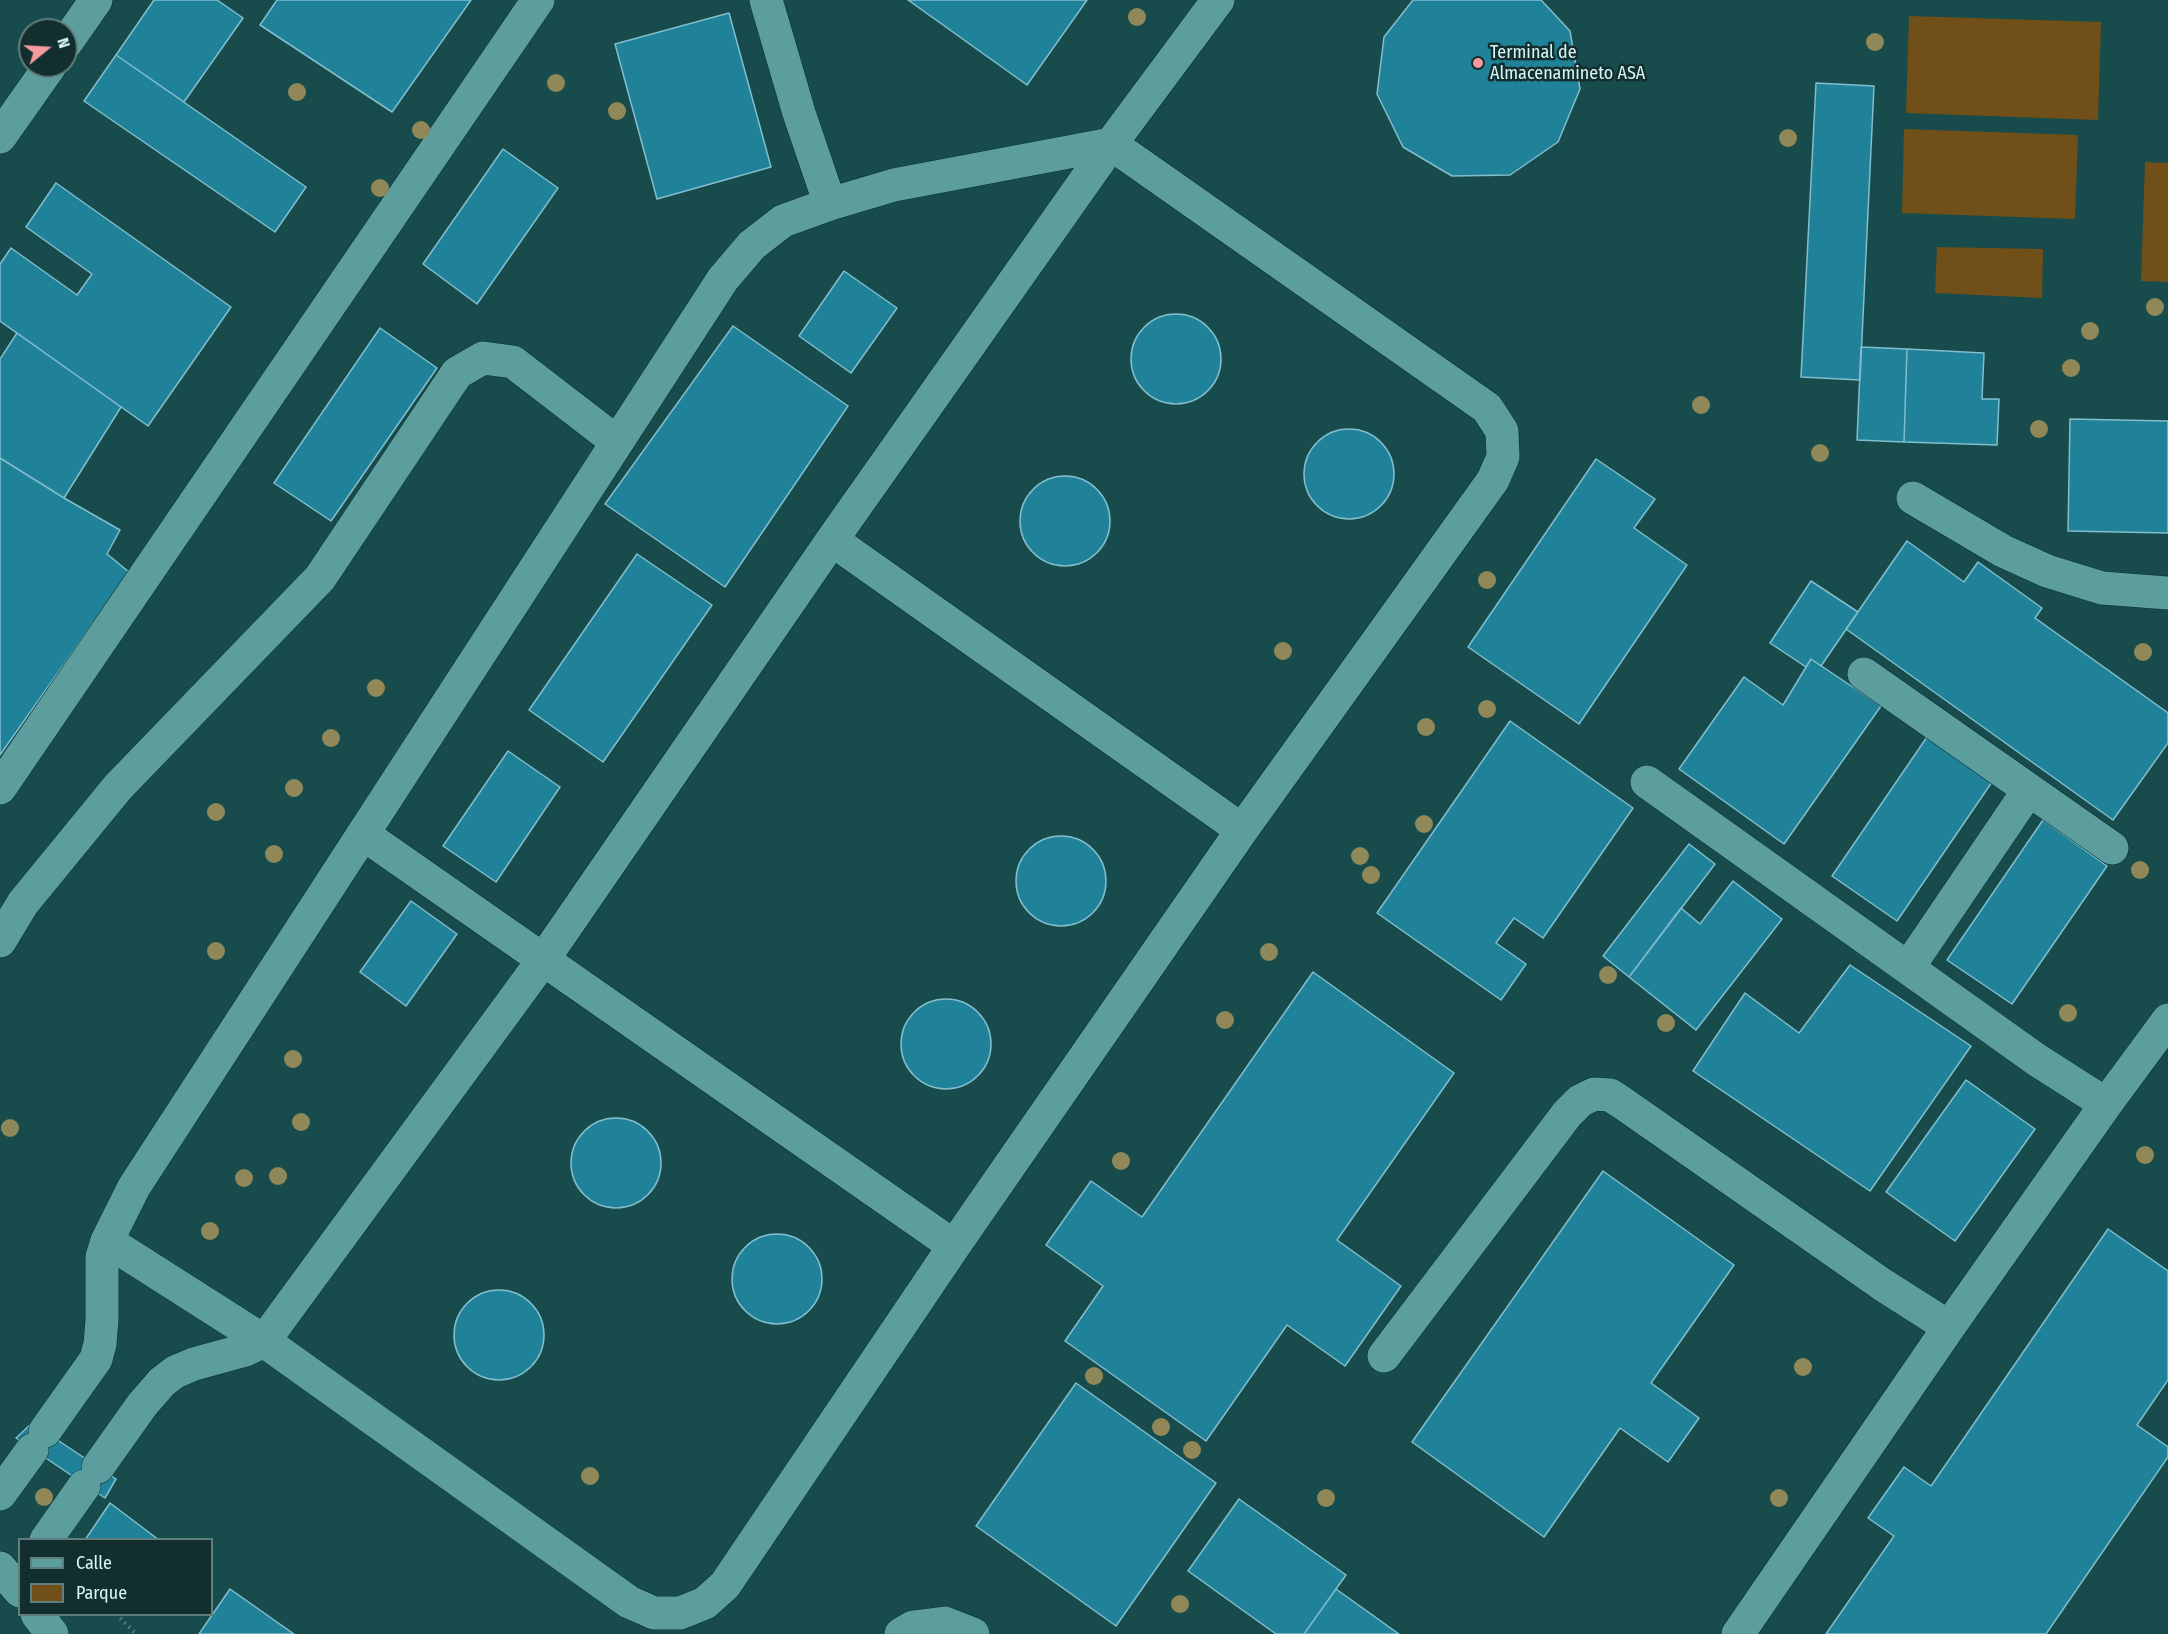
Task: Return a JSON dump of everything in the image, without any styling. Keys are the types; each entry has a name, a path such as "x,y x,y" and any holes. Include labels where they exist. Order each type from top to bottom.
{"street":[{"path":"78,26 96,0"},
{"path":"0,788 538,0"},
{"path":"766,0 799,113 830,204"},
{"path":"47,1538 142,1405 162,1382 175,1372 194,1364 245,1350 264,1341 543,960 832,540 1111,144 1218,0"},
{"path":"0,137 42,78"},
{"path":"0,1494 96,1359 102,1320 102,1257 107,1241 134,1187 723,279 752,245 783,222 830,204 894,185 1111,144 1488,408 1502,431 1503,457 1494,480 1242,830 954,1246 725,1585 705,1603 680,1613 654,1613 629,1602 264,1341 107,1241"},
{"path":"0,941 23,903 118,787 320,578 457,373 483,358 513,362 617,442"},
{"path":"1913,498 2003,551 2047,571 2102,588 2168,593"},
{"path":"832,540 1242,830"},
{"path":"1864,674 2112,848"},
{"path":"1647,782 2037,1060 2106,1104"},
{"path":"1908,968 2028,791"},
{"path":"363,834 954,1246"},
{"path":"1738,1634 1948,1327 2168,1020"},
{"path":"1384,1356 1567,1114 1580,1101 1594,1094 1610,1095 1622,1102 1883,1285 1948,1327"},
{"path":"38,1616 52,1634"},
{"path":"901,1634 913,1626 945,1623 973,1634"}],"path":[{"path":"118,1616 136,1634"}],"green space":[{"path":"1909,16 2101,22 2098,120 1906,113"},
{"path":"1904,129 2078,135 2075,219 1902,213"},
{"path":"2145,162 2168,163 2168,282 2141,281"},
{"path":"1937,247 2043,249 2042,298 1935,293"}],"building":[{"path":"154,0 217,0 243,18 184,102 116,55"},
{"path":"277,0 471,0 392,112 260,25"},
{"path":"908,0 1087,0 1027,85"},
{"name":"Terminal de Almacenamineto ASA","path":"1413,0 1541,0 1570,31 1580,89 1558,142 1510,175 1452,176 1403,147 1377,94 1384,37"},
{"path":"729,13 771,167 657,199 615,44"},
{"path":"116,55 306,187 275,232 84,101"},
{"path":"1816,83 1874,86 1860,380 1801,377"},
{"path":"503,149 558,188 477,304 423,264"},
{"path":"56,183 231,307 148,426 0,321 0,264 11,248 77,295 92,274 26,227"},
{"path":"844,271 897,308 851,373 799,336"},
{"path":"1176,314 1193,317 1208,327 1218,342 1221,359 1218,376 1208,391 1193,401 1176,404 1159,401 1144,391 1134,376 1131,359 1134,342 1144,327 1159,317"},
{"path":"733,326 848,406 725,587 605,504"},
{"path":"380,328 437,368 331,521 274,483"},
{"path":"17,333 121,407 64,498 0,458 0,359"},
{"path":"1861,347 1907,349 1904,442 1857,440"},
{"path":"1907,349 1984,353 1982,399 1999,399 1997,445 1904,442"},
{"path":"2070,419 2168,421 2168,533 2068,531"},
{"path":"1349,429 1366,432 1381,442 1391,457 1394,474 1391,491 1381,506 1366,516 1349,519 1332,516 1317,506 1307,491 1304,474 1307,457 1317,442 1332,432"},
{"path":"0,458 120,530 107,554 129,572 0,755"},
{"path":"1596,459 1655,499 1634,528 1687,565 1579,724 1468,647"},
{"path":"1065,476 1082,479 1097,489 1107,504 1110,521 1107,538 1097,553 1082,563 1065,566 1048,563 1033,553 1023,538 1020,521 1023,504 1033,489 1048,479"},
{"path":"1907,541 1964,582 1978,562 2042,608 2035,618 2168,713 2168,743 2113,820 1846,629"},
{"path":"637,554 712,605 603,762 529,710"},
{"path":"1811,581 1858,612 1821,666 1811,659 1806,667 1770,643"},
{"path":"1811,659 1881,706 1784,844 1679,769 1744,677 1783,705"},
{"path":"1510,721 1633,808 1543,938 1514,918 1496,943 1526,964 1501,1000 1377,913"},
{"path":"1927,737 1992,782 1897,921 1832,876"},
{"path":"508,751 560,787 496,882 443,846"},
{"path":"2043,820 2107,866 2012,1004 1947,960"},
{"path":"1061,836 1078,839 1093,849 1103,864 1106,881 1103,898 1093,913 1078,923 1061,926 1044,923 1029,913 1019,898 1016,881 1019,864 1029,849 1044,839"},
{"path":"1689,844 1715,864 1629,977 1603,956"},
{"path":"1733,881 1782,919 1696,1030 1629,977 1681,908 1700,924"},
{"path":"411,901 457,934 406,1006 360,972"},
{"path":"1850,965 1971,1046 1870,1191 1693,1071 1745,993 1799,1033"},
{"path":"1313,972 1454,1073 1337,1240 1401,1286 1345,1366 1287,1325 1206,1441 1065,1341 1103,1286 1046,1245 1091,1181 1142,1217"},
{"path":"937,999 955,999 971,1006 984,1019 991,1035 991,1053 984,1069 971,1082 955,1089 937,1089 921,1082 908,1069 901,1053 901,1035 908,1019 921,1006"},
{"path":"1966,1080 2035,1129 1955,1241 1886,1192"},
{"path":"616,1118 633,1121 648,1131 658,1146 661,1163 658,1180 648,1195 633,1205 616,1208 599,1205 584,1195 574,1180 571,1163 574,1146 584,1131 599,1121"},
{"path":"1603,1171 1734,1265 1651,1383 1699,1418 1668,1462 1620,1428 1544,1537 1412,1442"},
{"path":"2108,1229 2168,1271 2168,1380 2137,1425 2168,1447 2168,1457 2046,1634 1826,1634 1894,1536 1868,1518 1904,1467 1931,1486"},
{"path":"777,1234 794,1237 809,1247 819,1262 822,1279 819,1296 809,1311 794,1321 777,1324 760,1321 745,1311 735,1296 732,1279 735,1262 745,1247 760,1237"},
{"path":"499,1290 516,1293 531,1303 541,1318 544,1335 541,1352 531,1367 516,1377 499,1380 482,1377 467,1367 457,1352 454,1335 457,1318 467,1303 482,1293"},
{"path":"1076,1383 1216,1483 1116,1626 976,1526"},
{"path":"32,1423 116,1479 105,1498 16,1438"},
{"path":"1239,1499 1346,1575 1304,1634 1276,1634 1188,1571"},
{"path":"110,1503 156,1538 86,1538"},
{"path":"230,1589 294,1634 199,1634"},
{"path":"1336,1589 1399,1634 1304,1634"}],"place":[{"name":"Terminal de Almacenamineto ASA","path":"1478,63"}]}
